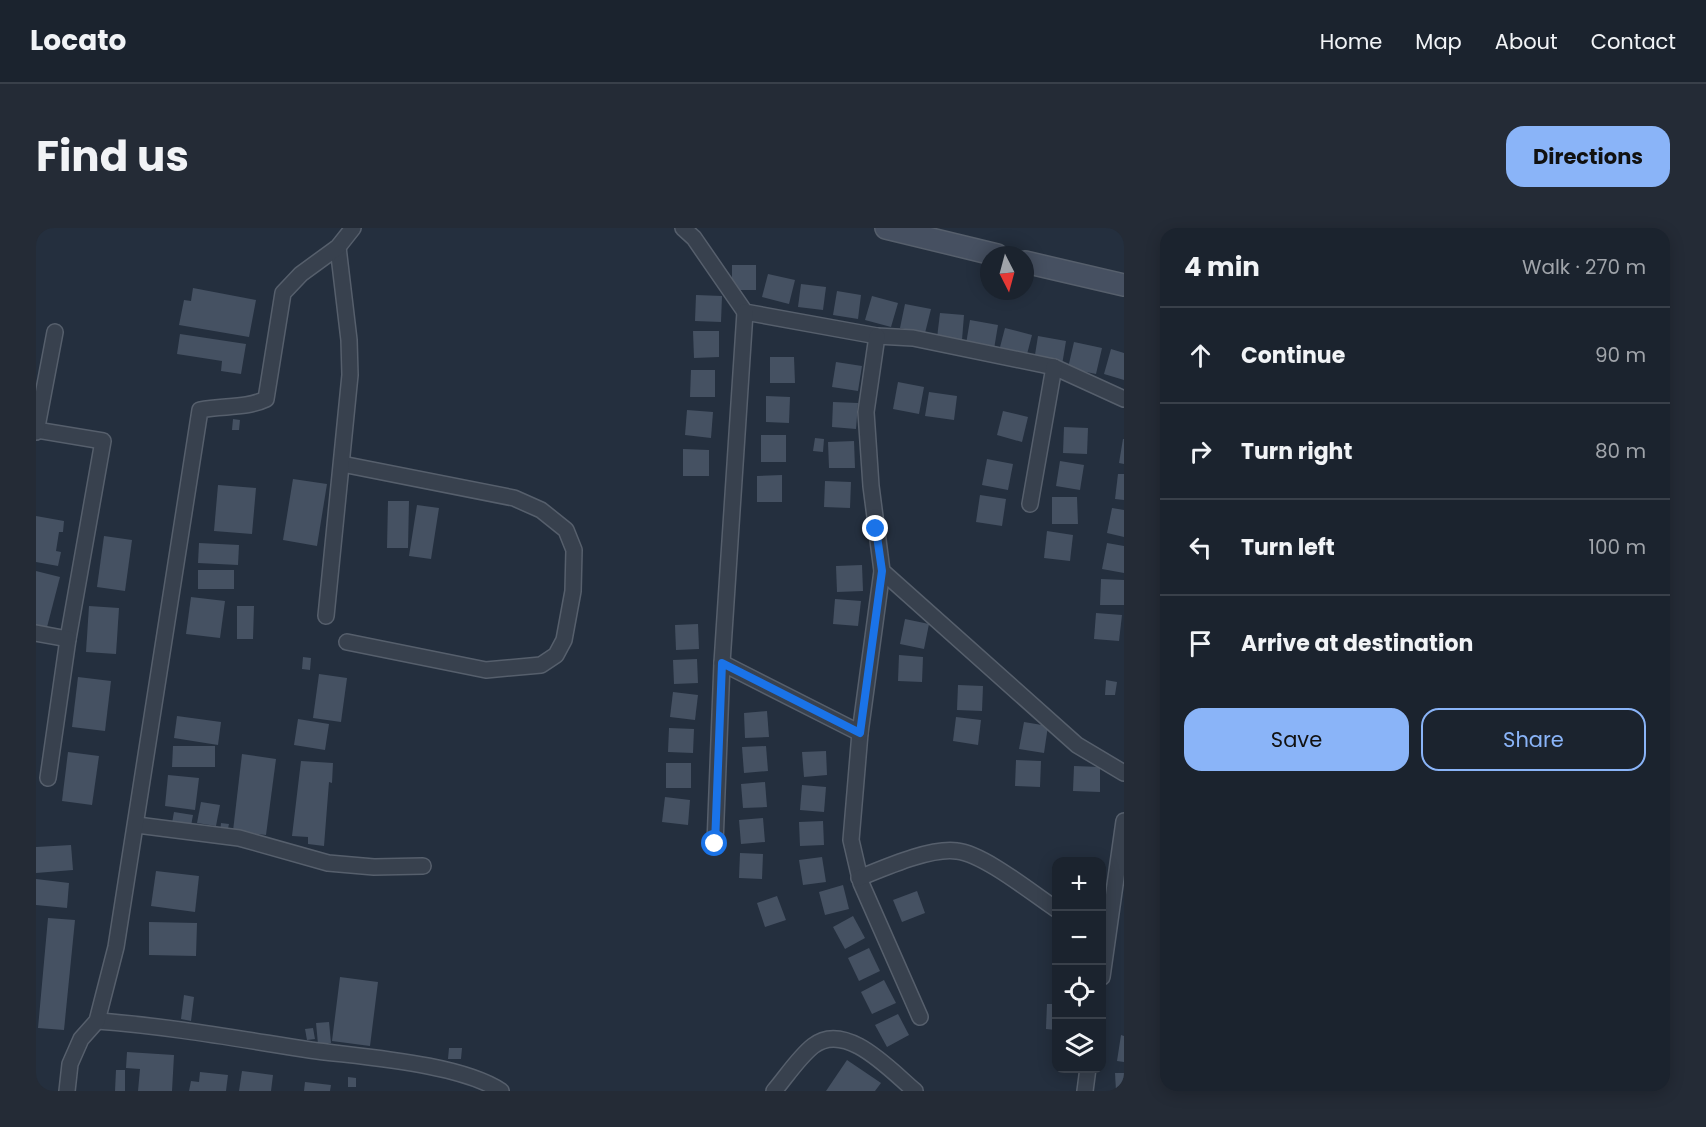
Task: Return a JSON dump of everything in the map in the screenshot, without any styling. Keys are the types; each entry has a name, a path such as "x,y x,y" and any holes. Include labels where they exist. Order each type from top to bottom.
{"main road":[{"path":"886,228 980,251"},
{"path":"1034,264 1124,285"}],"street":[{"path":"67,1091 70,1064 81,1039 97,1021 116,947 137,825 143,768 200,410 222,405 250,407 266,399 283,293 301,274 338,247 353,228"},
{"path":"683,228 694,238 745,312 722,663 715,844"},
{"path":"326,616 350,375 349,340 338,247"},
{"path":"745,312 877,336 913,338 1054,367 1124,399"},
{"path":"48,778 68,639 104,441 36,431 55,332"},
{"path":"877,336 866,412 871,486 882,571 860,733 851,840 859,878 920,1017"},
{"path":"1030,504 1054,367"},
{"path":"342,464 514,498 541,510 566,530 574,550 573,591 564,640 556,655 541,665 511,670 486,670 347,642"},
{"path":"882,571 1077,745 1124,773"},
{"path":"36,633 68,639"},
{"path":"722,663 860,733"},
{"path":"1106,928 1124,821"},
{"path":"137,825 239,838 328,862 374,867 423,866"},
{"path":"859,878 936,852 957,850 979,858 1052,906"},
{"path":"97,1021 406,1063 465,1075 490,1084 501,1091"},
{"path":"774,1091 813,1046 824,1040 836,1038 848,1040 866,1051 915,1091"},
{"path":"1085,1091 1087,1073"}],"building":[{"path":"732,265 756,265 756,290 732,290"},
{"path":"768,274 795,280 789,304 762,297"},
{"path":"801,284 826,287 823,310 798,307"},
{"path":"193,288 256,300 249,337 179,325 184,300 191,301"},
{"path":"837,291 861,295 858,319 833,315"},
{"path":"696,295 722,296 721,322 695,321"},
{"path":"872,296 898,303 891,327 865,320"},
{"path":"905,304 931,309 925,333 900,328"},
{"path":"940,313 964,315 962,340 937,338"},
{"path":"970,320 998,325 994,349 966,344"},
{"path":"1005,328 1032,335 1026,358 999,351"},
{"path":"693,331 719,331 719,357 694,358"},
{"path":"180,334 246,344 241,374 221,371 222,361 177,354"},
{"path":"1038,336 1066,341 1062,365 1034,361"},
{"path":"1074,342 1102,348 1096,374 1068,368"},
{"path":"1111,349 1124,353 1124,380 1104,374"},
{"path":"770,357 794,357 795,383 770,383"},
{"path":"836,362 862,366 858,391 832,387"},
{"path":"691,370 715,370 715,397 690,397"},
{"path":"898,382 924,387 919,414 893,409"},
{"path":"929,392 957,396 954,420 925,416"},
{"path":"766,396 790,397 789,423 766,422"},
{"path":"833,402 858,403 856,429 832,427"},
{"path":"687,410 713,412 711,438 685,435"},
{"path":"1003,411 1028,417 1022,442 997,435"},
{"path":"233,419 240,420 239,430 232,430"},
{"path":"1064,427 1088,428 1087,454 1063,453"},
{"path":"761,435 786,435 786,462 761,462"},
{"path":"815,438 824,439 823,452 813,451"},
{"path":"1124,439 1124,464 1119,463"},
{"path":"854,441 855,468 829,468 828,442"},
{"path":"683,449 709,450 709,476 683,476"},
{"path":"987,459 1013,464 1008,490 982,485"},
{"path":"1060,461 1084,465 1080,490 1056,486"},
{"path":"1118,474 1124,474 1124,500 1115,499"},
{"path":"782,475 782,502 757,502 757,476"},
{"path":"293,479 327,484 317,546 283,540"},
{"path":"825,481 851,482 850,508 824,507"},
{"path":"218,485 256,488 252,534 214,531"},
{"path":"980,495 1006,499 1002,526 976,522"},
{"path":"1052,497 1077,497 1078,524 1052,524"},
{"path":"388,501 409,501 408,548 387,548"},
{"path":"417,505 439,508 431,559 409,556"},
{"path":"1112,508 1124,510 1124,537 1107,533"},
{"path":"36,516 64,521 63,532 59,532 56,551 61,552 58,566 36,562"},
{"path":"1047,531 1073,535 1070,561 1044,558"},
{"path":"104,536 132,540 125,591 97,587"},
{"path":"199,543 239,545 238,565 198,563"},
{"path":"1107,543 1124,546 1124,573 1102,569"},
{"path":"862,565 863,591 837,592 836,566"},
{"path":"198,570 234,570 234,589 198,589"},
{"path":"36,571 60,577 46,631 36,628"},
{"path":"1101,579 1124,580 1124,605 1100,605"},
{"path":"191,597 225,601 220,638 186,634"},
{"path":"835,599 861,601 858,626 833,624"},
{"path":"89,606 119,608 116,654 86,652"},
{"path":"237,606 254,606 253,639 237,639"},
{"path":"1096,613 1122,615 1119,641 1094,639"},
{"path":"905,619 929,624 924,649 900,644"},
{"path":"698,624 699,649 676,650 675,625"},
{"path":"899,655 923,657 922,682 898,681"},
{"path":"303,657 311,658 310,670 302,669"},
{"path":"697,659 698,683 674,684 673,660"},
{"path":"319,674 347,678 341,722 313,718"},
{"path":"78,677 111,681 105,731 72,727"},
{"path":"1106,680 1117,682 1115,695 1105,695"},
{"path":"958,685 983,686 982,711 957,710"},
{"path":"673,692 698,695 695,720 670,717"},
{"path":"767,711 769,737 745,738 744,713"},
{"path":"177,716 221,722 218,745 174,738"},
{"path":"956,717 981,720 978,745 953,741"},
{"path":"298,719 329,724 325,750 294,745"},
{"path":"1024,722 1048,726 1044,753 1019,749"},
{"path":"669,728 694,729 693,753 668,752"},
{"path":"173,746 215,746 215,767 172,767"},
{"path":"766,746 768,771 744,773 742,747"},
{"path":"826,751 827,775 804,777 802,752"},
{"path":"68,752 99,756 92,805 62,801"},
{"path":"242,754 276,759 266,835 233,831"},
{"path":"1016,760 1041,761 1040,787 1015,786"},
{"path":"301,761 333,763 332,783 329,782 324,846 308,844 308,837 292,836"},
{"path":"666,763 691,763 691,788 666,788"},
{"path":"1074,766 1100,767 1100,792 1073,791"},
{"path":"168,775 199,778 195,810 165,806"},
{"path":"765,782 767,807 743,808 741,784"},
{"path":"802,785 826,787 824,812 800,810"},
{"path":"665,797 690,800 688,825 662,822"},
{"path":"201,802 220,805 216,826 197,823"},
{"path":"174,812 193,815 191,826 172,823"},
{"path":"763,818 765,842 741,844 739,820"},
{"path":"823,821 824,845 800,846 799,822"},
{"path":"221,823 229,824 227,833 220,833"},
{"path":"71,845 73,870 36,873 36,847"},
{"path":"740,853 763,854 762,879 739,878"},
{"path":"822,857 826,882 803,885 799,860"},
{"path":"156,871 199,876 195,912 151,906"},
{"path":"36,879 69,883 67,908 36,905"},
{"path":"843,885 849,909 825,915 819,892"},
{"path":"917,891 925,913 902,922 893,900"},
{"path":"777,896 786,920 765,927 757,903"},
{"path":"853,916 865,938 845,949 833,927"},
{"path":"48,918 75,920 64,1030 38,1028"},
{"path":"149,922 197,923 196,956 149,955"},
{"path":"869,948 880,971 859,981 848,958"},
{"path":"340,977 378,982 370,1046 332,1041"},
{"path":"884,980 896,1003 872,1014 861,992"},
{"path":"184,995 194,997 191,1021 181,1019"},
{"path":"1047,1004 1052,1004 1052,1030 1046,1029"},
{"path":"898,1014 909,1035 887,1047 875,1025"},
{"path":"329,1022 331,1043 318,1044 316,1023"},
{"path":"313,1028 315,1039 307,1040 305,1029"},
{"path":"1121,1035 1124,1036 1124,1062 1117,1061"},
{"path":"449,1048 462,1048 461,1059 448,1059"},
{"path":"127,1052 174,1055 172,1091 138,1091 140,1069 126,1068"},
{"path":"847,1060 881,1083 875,1091 826,1091"},
{"path":"116,1070 125,1070 125,1091 115,1091"},
{"path":"242,1071 273,1075 271,1091 239,1091"},
{"path":"200,1072 228,1075 226,1091 189,1091 191,1081 199,1082"},
{"path":"1115,1073 1124,1073 1124,1091 1116,1091"},
{"path":"348,1077 356,1078 356,1087 348,1087"},
{"path":"305,1082 331,1085 330,1091 304,1091"}],"route":[{"path":"715,844 722,663 860,733 882,571 876,529"}]}
